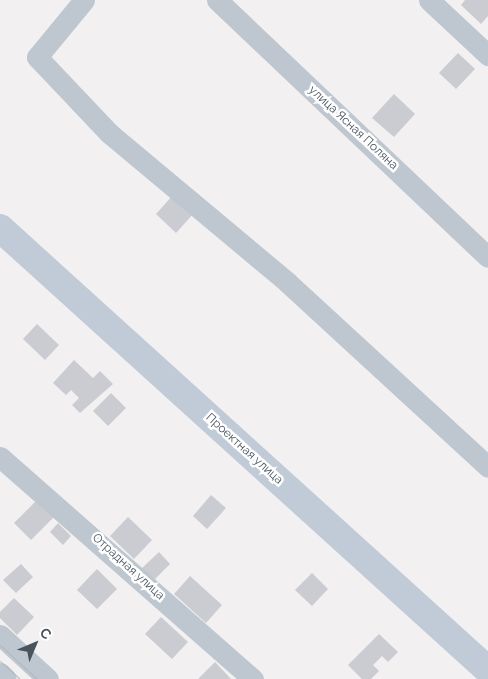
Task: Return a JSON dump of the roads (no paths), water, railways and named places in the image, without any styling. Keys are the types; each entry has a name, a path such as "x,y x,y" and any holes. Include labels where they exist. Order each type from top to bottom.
{"main road":[{"name":"Проектная улица","path":"0,228 488,670"}],"street":[{"path":"84,0 37,57 109,133 287,282 488,468"},
{"name":"улица Ясная Поляна","path":"218,0 488,257"},
{"path":"429,0 488,54"},
{"name":"Отрадная улица","path":"0,457 253,679"},
{"path":"0,635 48,679"},
{"path":"0,673 6,679"}],"tram line":[{"path":"0,645 37,679"},
{"path":"0,661 20,679"}]}
